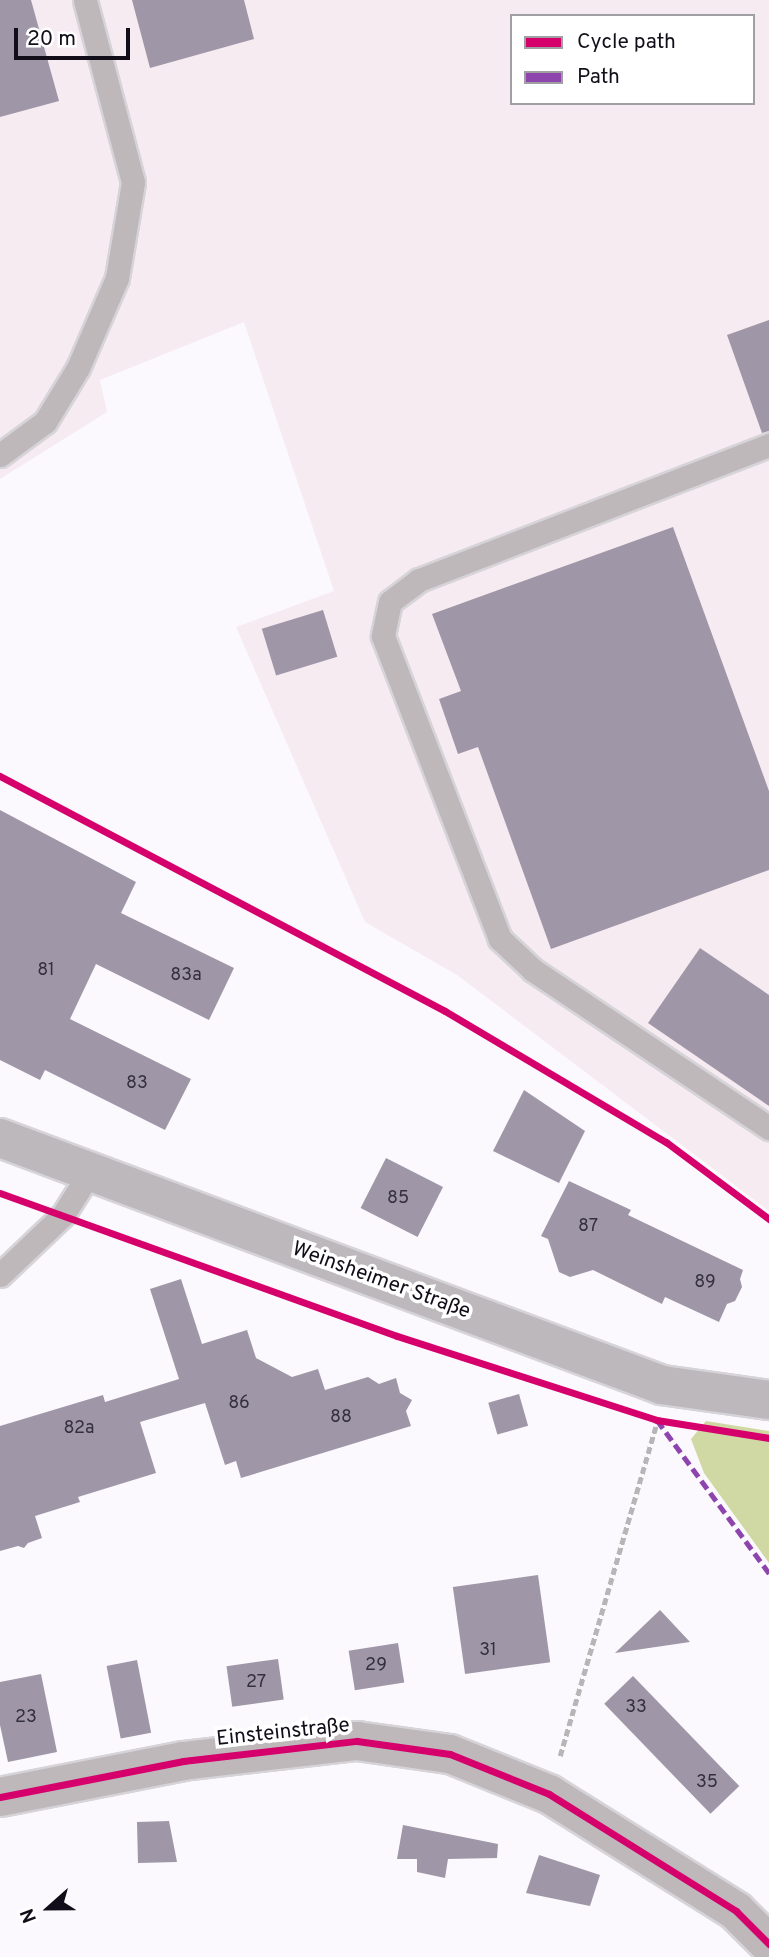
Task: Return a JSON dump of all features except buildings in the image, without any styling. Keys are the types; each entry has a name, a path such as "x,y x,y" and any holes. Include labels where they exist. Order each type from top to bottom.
{"main road":[{"name":"Weinsheimer Straße","path":"0,1138 662,1385 769,1400"}],"street":[{"name":"Einsteinstraße","path":"0,1797 183,1761 356,1741 450,1754 549,1794 736,1911 769,1944"}],"lane":[{"path":"0,455 45,422 78,368 117,278 133,182 85,0"},
{"path":"769,445 419,580 390,602 383,636 500,939 533,970 769,1128"},
{"path":"0,1275 63,1215 90,1172"}],"path":[{"path":"549,1794 657,1420 662,1385"}],"shaded area":[{"path":"0,0 769,0 769,1211 457,975 365,922 236,627 334,591 244,322 100,380 107,412 0,479"}],"green space":[{"path":"706,1421 769,1431 769,1563 704,1473 691,1439"}],"marked path":[{"path":"657,1420 769,1573"}],"cycle path":[{"path":"0,776 445,1011 666,1142 769,1219"},
{"path":"0,1193 397,1336 657,1420 769,1438"},
{"path":"0,1797 183,1761 357,1741 450,1754 549,1794 736,1911 769,1944"}]}
